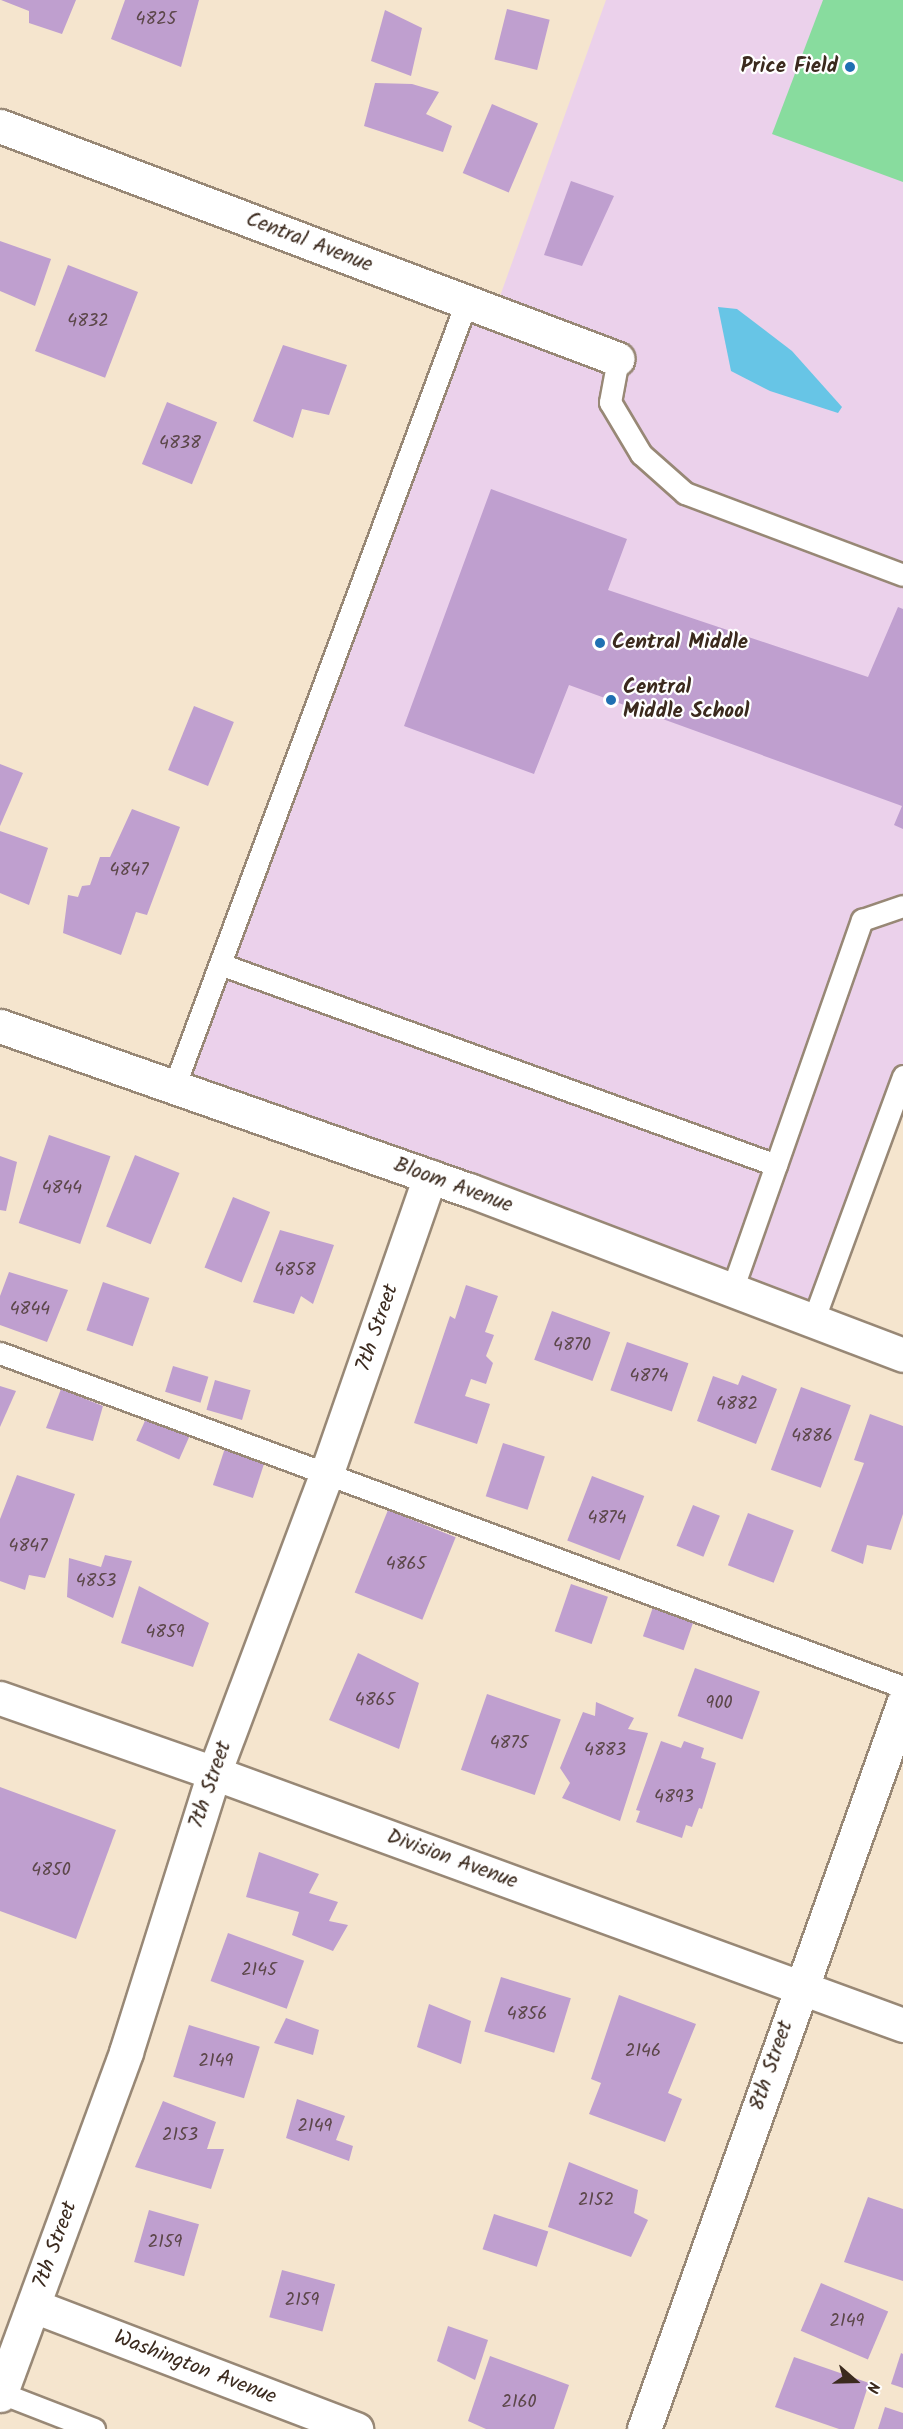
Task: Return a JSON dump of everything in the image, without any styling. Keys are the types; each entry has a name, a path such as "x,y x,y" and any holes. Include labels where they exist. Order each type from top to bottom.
{"street":[{"name":"Central Avenue","path":"0,126 618,359"},
{"name":"Bloom Avenue","path":"0,1026 430,1176 903,1355"},
{"name":"7th Street","path":"0,2394 126,2052 214,1773 327,1472 430,1176"},
{"name":"Division Avenue","path":"0,1698 214,1773 903,2025"},
{"name":"8th Street","path":"645,2429 800,1987 903,1704"},
{"name":"Washington Avenue","path":"34,2306 356,2429"}],"lane":[{"path":"174,1087 466,303"},
{"path":"618,359 610,402 640,453 685,492 903,575"},
{"path":"732,1290 862,920 903,906"},
{"path":"220,964 776,1165"},
{"path":"813,1321 903,1076"},
{"path":"0,1353 327,1472 903,1687"},
{"path":"0,2394 94,2429"}],"shaded area":[{"name":"Central Middle School","path":"606,0 903,0 903,1103 813,1321 174,1087 466,303 494,313"}],"green space":[{"name":"Price Field","path":"823,0 903,0 903,182 772,134"}],"water":[{"path":"718,307 737,309 792,351 842,407 838,413 770,391 731,371"}],"building":[{"path":"1,0 76,0 62,34 29,23 29,11"},
{"path":"125,0 199,0 181,67 111,39"},
{"path":"507,9 550,20 537,70 494,59"},
{"path":"385,10 422,28 411,76 371,61"},
{"path":"375,83 412,84 439,92 426,114 452,126 443,152 364,126"},
{"path":"492,104 538,124 509,193 463,173"},
{"path":"571,181 614,196 582,266 544,255"},
{"path":"0,241 51,259 35,306 0,291"},
{"path":"68,265 138,292 105,378 35,351"},
{"path":"283,345 347,365 329,415 302,409 293,438 253,421"},
{"path":"167,402 217,422 192,484 142,464"},
{"name":"Central Middle","path":"491,489 627,539 608,590 868,677 898,607 903,609 903,829 894,825 902,806 569,685 534,774 404,726"},
{"path":"194,706 234,722 208,786 168,770"},
{"path":"0,764 23,773 0,826"},
{"path":"132,809 180,827 147,915 136,912 121,955 63,933 68,895 78,897 82,886 90,885 100,857 110,857"},
{"path":"0,831 48,848 29,905 0,893"},
{"path":"49,1135 110,1156 80,1244 19,1223"},
{"path":"135,1155 180,1173 151,1244 106,1226"},
{"path":"0,1156 17,1162 6,1211 0,1210"},
{"path":"233,1197 270,1212 242,1282 205,1267"},
{"path":"280,1230 334,1245 313,1304 301,1296 294,1314 253,1302"},
{"path":"9,1272 68,1290 47,1342 0,1325 0,1296"},
{"path":"103,1282 149,1298 133,1346 86,1330"},
{"path":"466,1285 498,1296 485,1332 494,1335 486,1356 493,1363 486,1384 471,1379 465,1396 490,1404 477,1444 414,1423 450,1316 455,1319"},
{"path":"552,1311 610,1332 592,1381 534,1360"},
{"path":"627,1342 688,1363 672,1411 610,1390"},
{"path":"173,1366 208,1377 200,1403 165,1392"},
{"path":"742,1375 777,1389 756,1444 697,1421 713,1376 738,1385"},
{"path":"215,1380 251,1390 242,1420 206,1410"},
{"path":"0,1386 16,1391 0,1427"},
{"path":"801,1387 851,1405 821,1488 771,1470"},
{"path":"61,1389 103,1406 93,1441 46,1428"},
{"path":"148,1414 191,1433 179,1460 136,1440"},
{"path":"870,1414 903,1426 903,1514 891,1550 867,1545 863,1564 831,1551 864,1463 854,1460"},
{"path":"503,1443 545,1457 528,1510 486,1496"},
{"path":"225,1448 265,1461 253,1498 213,1485"},
{"path":"17,1475 75,1494 45,1578 29,1575 25,1590 0,1581 0,1519"},
{"path":"592,1476 644,1496 620,1560 567,1540"},
{"path":"693,1505 720,1516 703,1557 677,1546"},
{"path":"388,1510 456,1537 422,1620 355,1593"},
{"path":"748,1513 794,1531 774,1583 728,1565"},
{"path":"105,1555 132,1561 113,1618 67,1597 69,1558 101,1567"},
{"path":"571,1584 608,1597 592,1644 555,1631"},
{"path":"139,1586 209,1623 193,1667 121,1643"},
{"path":"654,1604 695,1618 684,1650 643,1636"},
{"path":"358,1653 419,1683 399,1749 329,1720"},
{"path":"695,1668 760,1692 742,1740 678,1716"},
{"path":"487,1694 561,1719 535,1795 461,1770"},
{"path":"596,1702 634,1718 628,1729 648,1733 620,1821 562,1798 570,1783 560,1768 583,1712 595,1716"},
{"path":"661,1741 681,1748 684,1741 704,1748 701,1758 716,1763 702,1809 699,1808 692,1827 686,1825 682,1838 636,1822 640,1811 636,1810"},
{"path":"0,1787 116,1830 76,1939 0,1911"},
{"path":"259,1852 319,1874 309,1893 338,1902 329,1921 348,1925 333,1951 292,1935 299,1912 246,1897"},
{"path":"228,1933 304,1961 287,2009 211,1981"},
{"path":"501,1977 571,1998 554,2053 484,2032"},
{"path":"619,1995 696,2024 668,2093 682,2099 665,2142 589,2114 601,2083 591,2079"},
{"path":"429,2004 471,2021 461,2064 417,2047"},
{"path":"286,2018 319,2030 313,2055 274,2043"},
{"path":"189,2025 260,2047 244,2098 173,2077"},
{"path":"297,2099 345,2116 336,2140 353,2146 349,2161 286,2138"},
{"path":"163,2101 216,2122 207,2149 224,2149 211,2189 135,2167"},
{"path":"569,2162 638,2190 634,2213 648,2220 631,2257 548,2227"},
{"path":"868,2197 903,2209 903,2281 844,2262"},
{"path":"149,2210 199,2224 184,2276 134,2262"},
{"path":"494,2214 548,2232 537,2267 483,2249"},
{"path":"282,2270 335,2284 322,2332 269,2317"},
{"path":"821,2283 888,2312 868,2359 801,2331"},
{"path":"448,2326 488,2340 475,2380 437,2361"},
{"path":"901,2353 903,2354 903,2388 891,2384"},
{"path":"490,2356 569,2385 554,2429 486,2429 468,2421"},
{"path":"794,2357 869,2383 854,2429 839,2429 775,2407"},
{"path":"885,2407 903,2413 903,2429 878,2429"}],"place":[{"name":"Price Field","path":"850,67"},
{"name":"Central Middle","path":"600,643"},
{"name":"Central Middle School","path":"611,700"}]}
